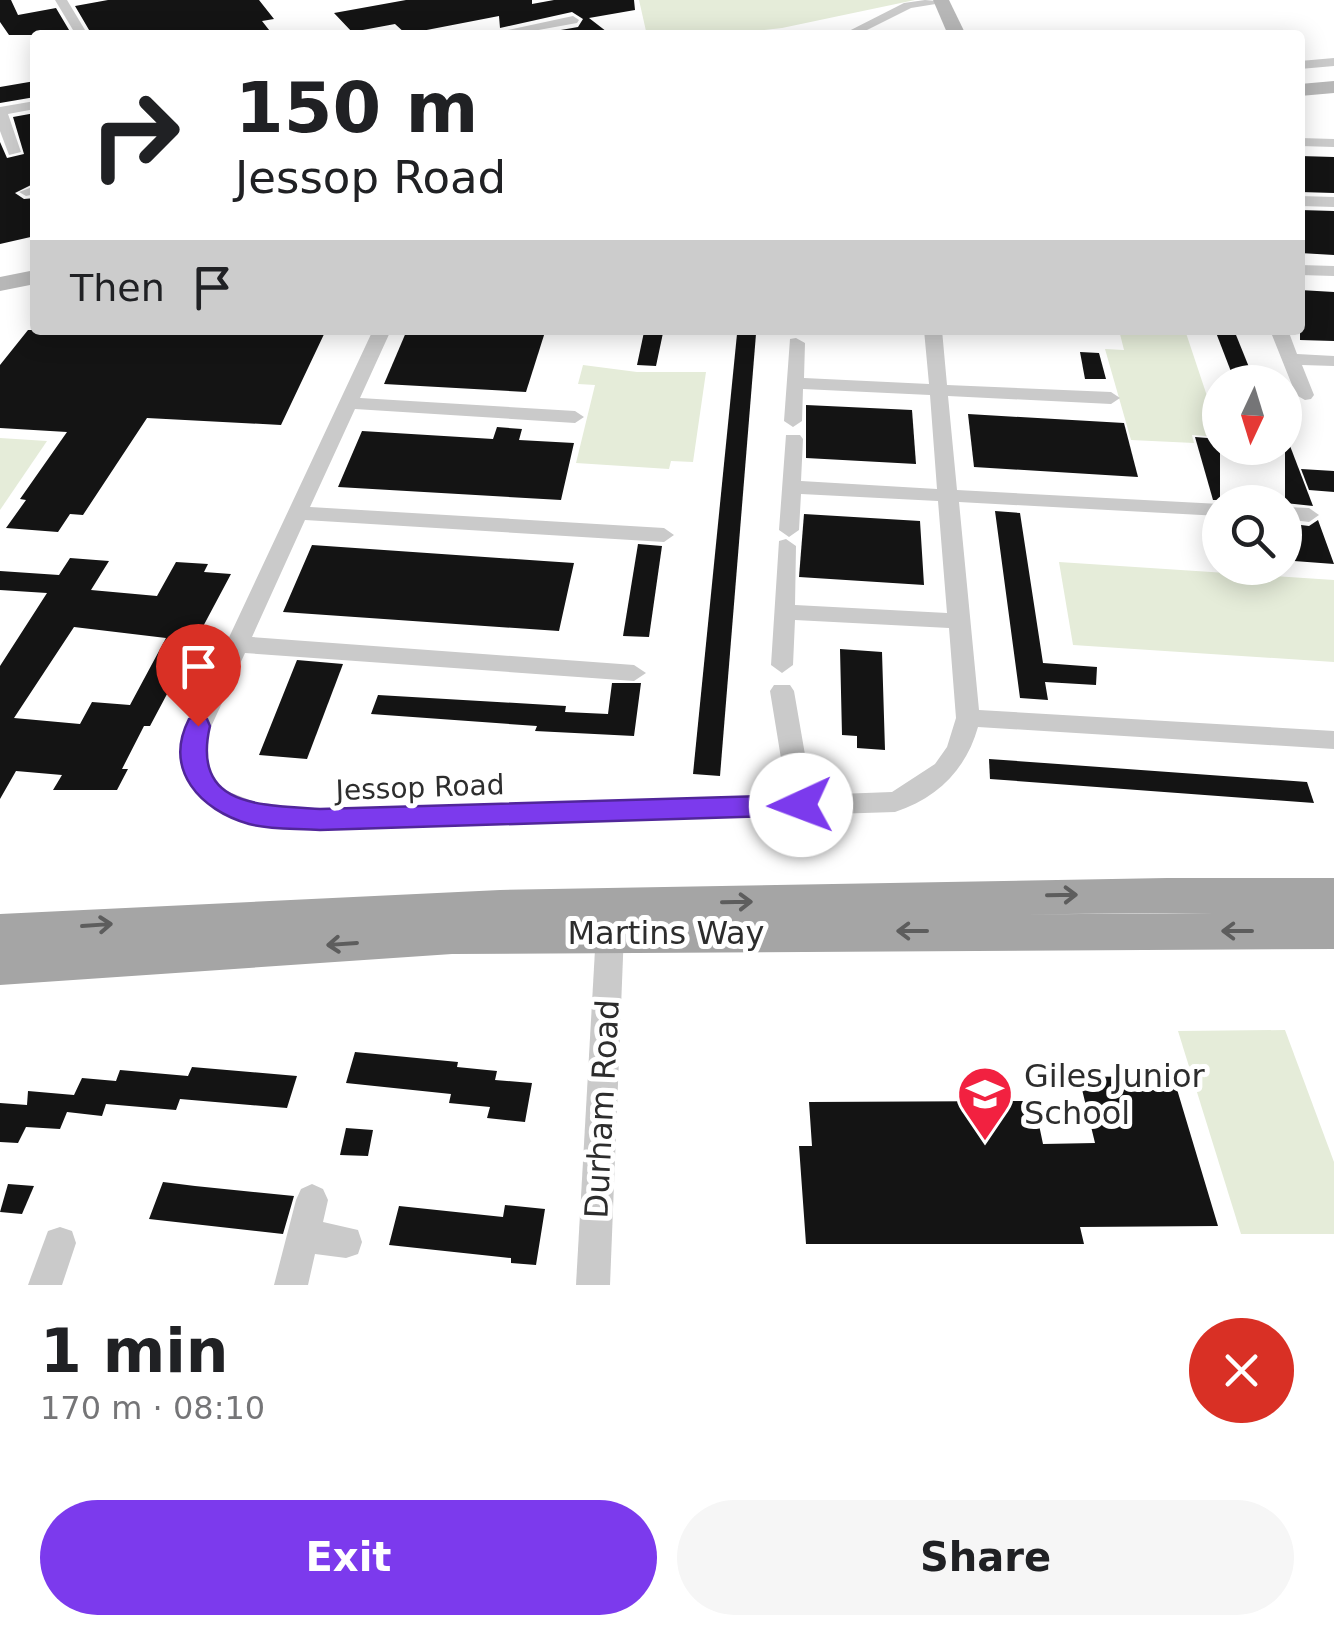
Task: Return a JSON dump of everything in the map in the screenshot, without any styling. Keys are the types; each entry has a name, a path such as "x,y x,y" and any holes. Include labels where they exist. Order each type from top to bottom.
{"main road":[{"name":"Martins Way","path":"0,932 162,921 625,904 1078,895 1334,896"},
{"name":"Martins Way","path":"0,966 452,936 610,932 1334,931"}],"street":[{"path":"62,0 79,30"},
{"path":"858,30 908,6 941,1 955,30"},
{"path":"518,30 573,20"},
{"path":"1305,65 1334,62"},
{"path":"1305,90 1333,88"},
{"path":"14,152 0,111 30,106"},
{"path":"1305,142 1334,143"},
{"path":"1305,201 1334,202"},
{"path":"1305,270 1334,271"},
{"path":"0,284 30,278"},
{"name":"Jessop Road","path":"380,335 198,726 191,754 198,780 214,797 252,814 320,820 895,802 931,786 955,762 968,718 934,335"},
{"path":"1281,335 1305,395"},
{"path":"782,665 796,344"},
{"path":"1291,359 1334,362"},
{"path":"794,383 1111,398"},
{"path":"346,403 575,417"},
{"path":"790,487 1202,509"},
{"path":"295,513 587,540 664,535"},
{"path":"1302,514 1308,515"},
{"path":"785,612 960,622"},
{"path":"235,644 558,677 634,673"},
{"path":"782,691 801,805"},
{"path":"968,718 1334,740"},
{"path":"1305,738 1312,764"},
{"name":"Durham Road","path":"593,1285 610,932"},
{"path":"291,1285 312,1200"},
{"path":"303,1236 346,1242"},
{"path":"44,1285 60,1243"}],"green space":[{"path":"639,0 915,0 782,28 646,30"},
{"path":"1120,335 1187,335 1202,381 1202,436 1192,435 1194,443 1131,440 1105,349 1124,350"},
{"path":"583,365 637,372 706,372 693,462 671,461 669,469 576,463 595,385 578,384"},
{"path":"0,438 47,441 0,510"},
{"path":"1059,562 1202,571 1202,585 1302,585 1302,578 1334,580 1334,662 1073,645"},
{"path":"1285,1030 1334,1162 1334,1234 1241,1234 1178,1031"}],"building":[{"path":"0,0 11,0 18,15 56,8 69,30 30,30 30,35 9,35 0,22"},
{"path":"108,0 259,0 274,19 262,21 269,30 89,30 75,6"},
{"path":"406,0 532,0 532,4 554,0 634,0 635,10 589,18 605,30 561,30 578,27 583,19 572,12 500,28 499,16 427,30 402,30 395,24 350,30 334,13"},
{"path":"30,82 30,98 0,103 0,87"},
{"path":"30,114 30,186 15,193 30,198 30,237 0,244 0,142 7,158 24,154 13,117"},
{"path":"1305,156 1334,157 1334,193 1305,192"},
{"path":"1305,210 1334,211 1334,255 1305,253"},
{"path":"1305,290 1334,292 1334,341 1300,340 1300,335 1305,335"},
{"path":"28,330 30,335 324,335 281,425 147,418 83,515 70,514 58,532 6,528 26,500 20,499 67,432 0,428 0,365"},
{"path":"405,335 544,335 526,392 384,384"},
{"path":"643,335 663,335 656,366 637,365"},
{"path":"737,335 756,335 720,776 693,774"},
{"path":"1217,335 1236,335 1248,365 1228,365"},
{"path":"1080,352 1099,353 1106,379 1085,379"},
{"path":"806,405 912,410 916,464 806,458"},
{"path":"968,414 1124,423 1138,477 974,467"},
{"path":"497,427 522,429 519,440 574,443 561,500 338,487 362,431 493,439"},
{"path":"1195,437 1202,438 1202,462"},
{"path":"1203,465 1220,465 1220,485 1209,485"},
{"path":"1285,465 1297,465 1313,506 1302,505 1302,485 1285,485"},
{"path":"1301,469 1334,471 1334,492 1309,490"},
{"path":"995,511 1020,513 1043,663 1097,667 1096,685 1045,682 1048,700 1020,698"},
{"path":"804,514 920,521 924,585 799,577"},
{"path":"1318,520 1334,564 1302,562 1302,525"},
{"path":"638,544 662,546 649,637 623,636"},
{"path":"312,545 574,563 559,631 283,612"},
{"path":"70,558 109,561 91,590 157,596 176,562 208,564 204,572 231,574 150,726 144,726 122,769 128,769 117,790 53,790 62,775 16,771 0,799 0,666 47,593 0,590 0,571 59,575","holes":["74,627 166,638 130,705 92,702 80,724 14,718"]},
{"path":"840,649 882,652 885,750 857,748 857,736 842,735"},
{"path":"297,660 343,664 307,759 259,755"},
{"path":"612,683 641,683 634,736 535,731 537,726 371,714 378,695 566,706 565,712 608,714"},
{"path":"989,759 1307,782 1314,803 990,779"},
{"path":"355,1052 458,1062 457,1067 497,1071 495,1080 532,1083 525,1122 487,1118 490,1107 449,1103 451,1094 346,1083"},
{"path":"192,1067 297,1076 287,1108 180,1099 176,1110 106,1104 102,1116 67,1112 60,1129 26,1127 18,1143 0,1142 0,1103 27,1105 28,1091 74,1095 82,1078 116,1081 120,1070 188,1076"},
{"name":"Giles Junior School","path":"1173,1076 1218,1226 1080,1227 1084,1244 806,1244 799,1146 812,1146 809,1102 1034,1101 1043,1144 1095,1143 1079,1077"},
{"path":"346,1128 373,1130 368,1156 340,1155"},
{"path":"163,1182 294,1196 283,1234 149,1219"},
{"path":"8,1184 34,1186 22,1214 0,1212"},
{"path":"505,1205 545,1209 536,1265 511,1263 511,1258 389,1245 399,1206 503,1217"}],"place":[{"name":"Giles Junior School","path":"985,1143"}],"route":[{"path":"198,726 191,754 198,780 214,797 252,814 320,820 801,805"}]}
